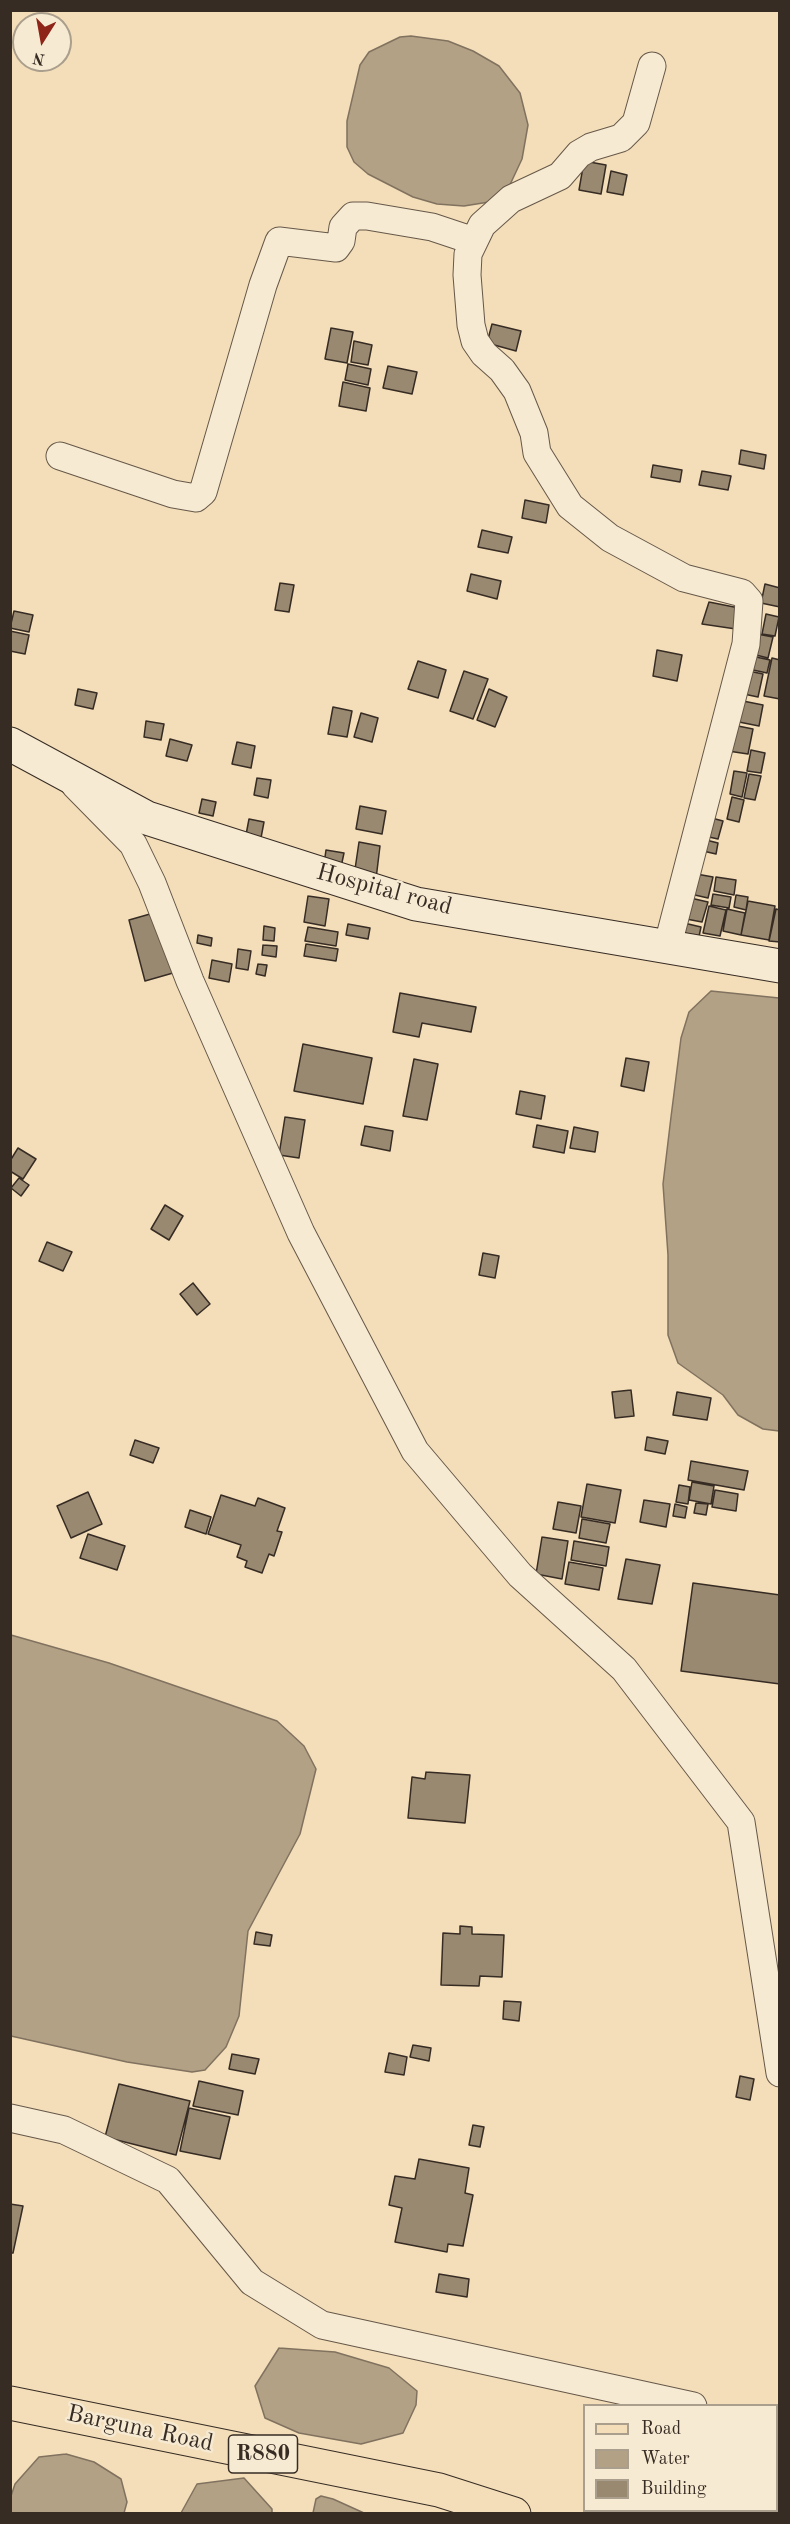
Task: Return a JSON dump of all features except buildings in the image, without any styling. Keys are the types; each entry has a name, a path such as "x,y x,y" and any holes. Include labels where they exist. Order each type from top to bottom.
{"main road":[{"name":"Barguna Road","path":"10,2403 439,2490 514,2514"}],"street":[{"path":"652,66 636,123 621,138 591,147 579,154 560,176 511,199 482,225 468,254 468,275 470,316 475,341 484,354 502,370 517,391 534,434 537,453 570,506 610,538 684,578 742,593 749,601 746,644 667,948"},
{"path":"60,456 173,494 196,498 202,492 263,285 279,241 336,248 341,241 343,227 353,216 368,216 432,227 474,241"},
{"name":"Hospital road","path":"10,744 147,818 416,904 780,966"},
{"path":"61,771 133,844 152,883 190,981 301,1233 415,1451 520,1575 624,1669 741,1822 780,2073"},
{"path":"10,2118 64,2130 168,2180 252,2282 322,2325 684,2404"}],"water":[{"path":"411,36 448,41 473,51 499,66 520,93 528,125 522,159 508,189 489,202 464,206 437,204 413,197 368,174 354,162 347,147 347,121 360,65 369,52 400,37"},
{"path":"711,991 779,998 779,1431 763,1429 738,1415 723,1395 678,1363 668,1335 668,1255 663,1184 671,1117 681,1038 689,1012"},
{"path":"11,1635 109,1663 277,1721 304,1746 316,1769 300,1834 248,1931 239,2016 226,2047 205,2070 192,2072 127,2062 11,2036"},
{"path":"279,2348 335,2352 389,2368 417,2391 416,2405 403,2433 361,2444 299,2433 265,2418 255,2386"},
{"path":"66,2454 94,2462 121,2479 127,2502 124,2513 11,2513 11,2496 15,2484 39,2457"},
{"path":"244,2478 272,2509 272,2513 181,2513 197,2484"},
{"path":"321,2496 364,2513 313,2513 316,2499"}]}
